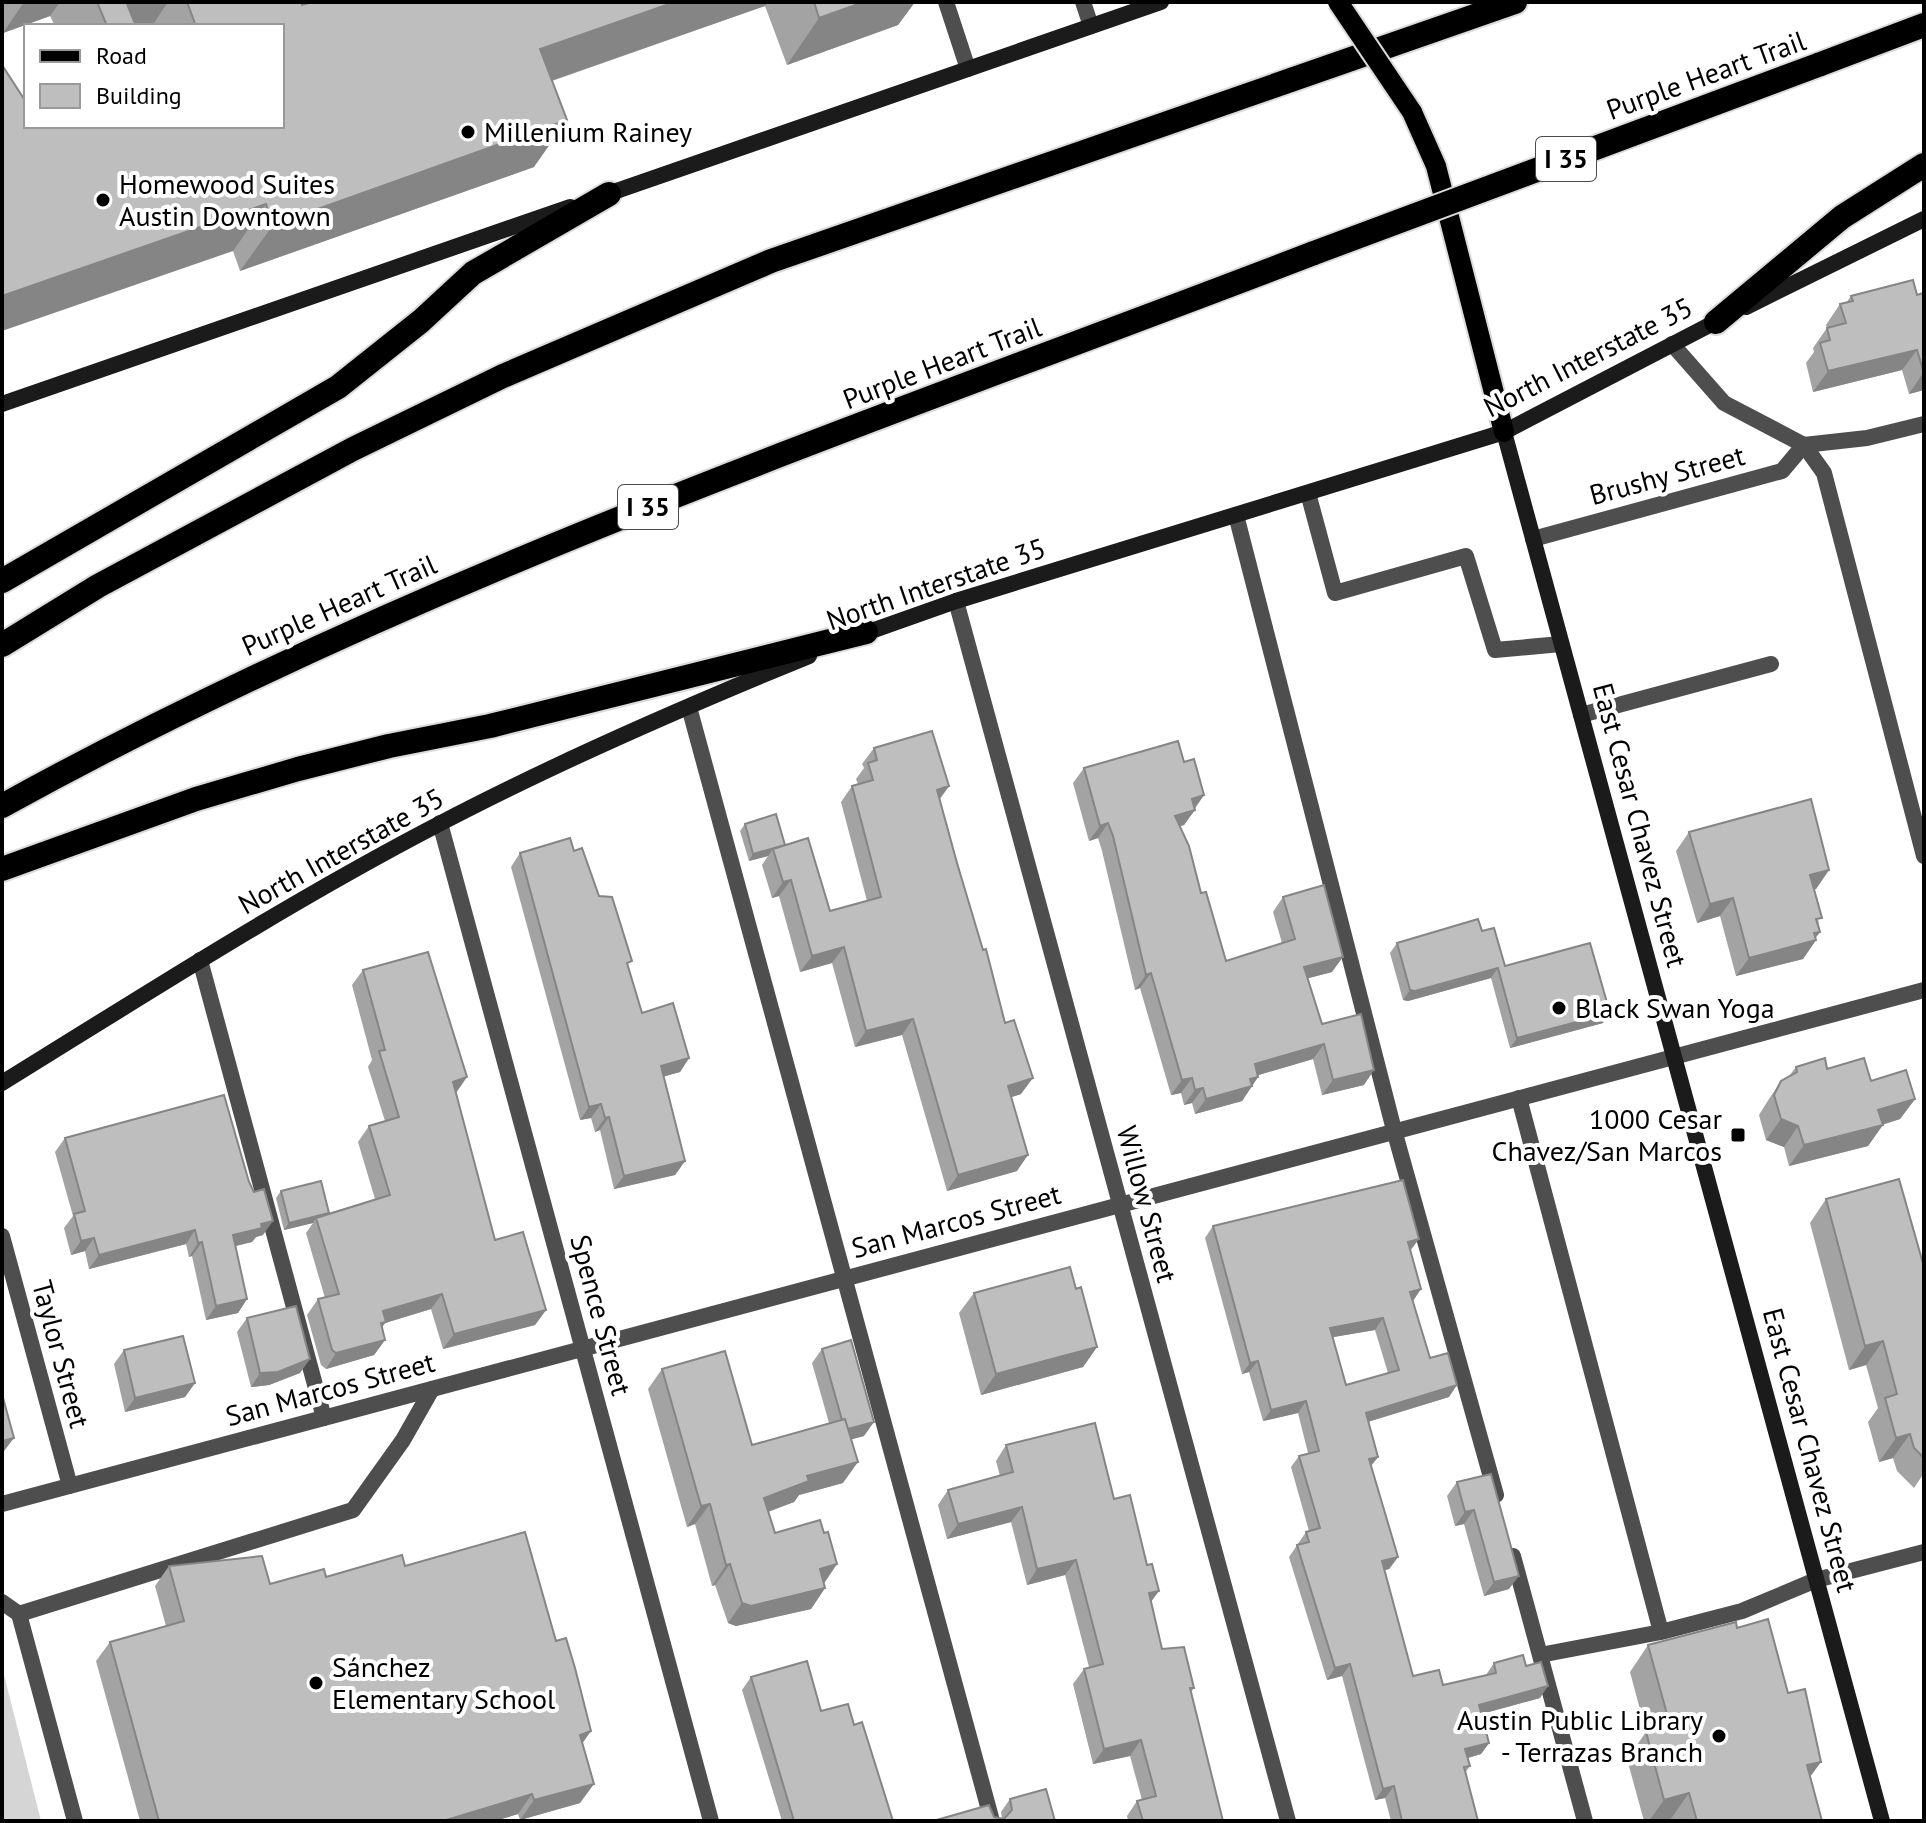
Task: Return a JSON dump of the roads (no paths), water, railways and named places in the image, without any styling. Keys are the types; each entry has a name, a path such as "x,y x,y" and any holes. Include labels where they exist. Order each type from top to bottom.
{"highway":[{"path":"2,645 111,579 353,449 503,376 757,267 1515,2"},
{"name":"Purple Heart Trail","path":"2,806 215,694 421,599 674,497 1924,25"},
{"path":"1716,322 1842,217 1924,165"},
{"path":"2,581 86,529 338,387 410,331 473,273 609,194"},
{"path":"2,869 196,799 298,769 389,746 490,726 866,632"}],"main road":[{"path":"2,404 1161,2"},
{"name":"East Cesar Chavez Street","path":"1338,2 1412,112 1436,166 1561,644 1882,1821"},
{"name":"North Interstate 35","path":"2,1083 200,960 440,823 689,707 866,632 956,601 1504,432 1672,344 1924,219"}],"street":[{"path":"946,2 968,69"},
{"path":"1083,2 1091,26"},
{"name":"Brushy Street","path":"1533,539 1782,471 1804,445 1724,403 1672,344"},
{"path":"1924,424 1867,438 1804,445 1824,473 1924,856"},
{"path":"1308,493 1335,593 1466,556 1495,650 1561,644"},
{"path":"1236,515 1394,1130 1585,1821"},
{"name":"Willow Street","path":"956,601 1288,1821"},
{"path":"1581,715 1771,664"},
{"path":"689,707 992,1821"},
{"name":"Spence Street","path":"440,823 711,1821"},
{"path":"200,960 324,1418"},
{"name":"San Marcos Street","path":"2,1504 1924,990"},
{"path":"1519,1098 1661,1632"},
{"name":"Taylor Street","path":"2,1236 70,1486"},
{"path":"19,1614 353,1510 403,1440 432,1389"},
{"path":"1540,1655 1661,1632 1742,1611 1816,1580 1924,1552"},
{"path":"2,1602 19,1614 75,1821"}],"place":[{"name":"Millenium Rainey","path":"468,132"},
{"name":"Homewood Suites Austin Downtown","path":"103,200"},
{"name":"Black Swan Yoga","path":"1559,1008"},
{"name":"1000 Cesar Chavez/San Marcos","path":"1738,1135"},
{"name":"Sánchez Elementary School","path":"316,1683"},
{"name":"Austin Public Library - Terrazas Branch","path":"1719,1736"}]}
